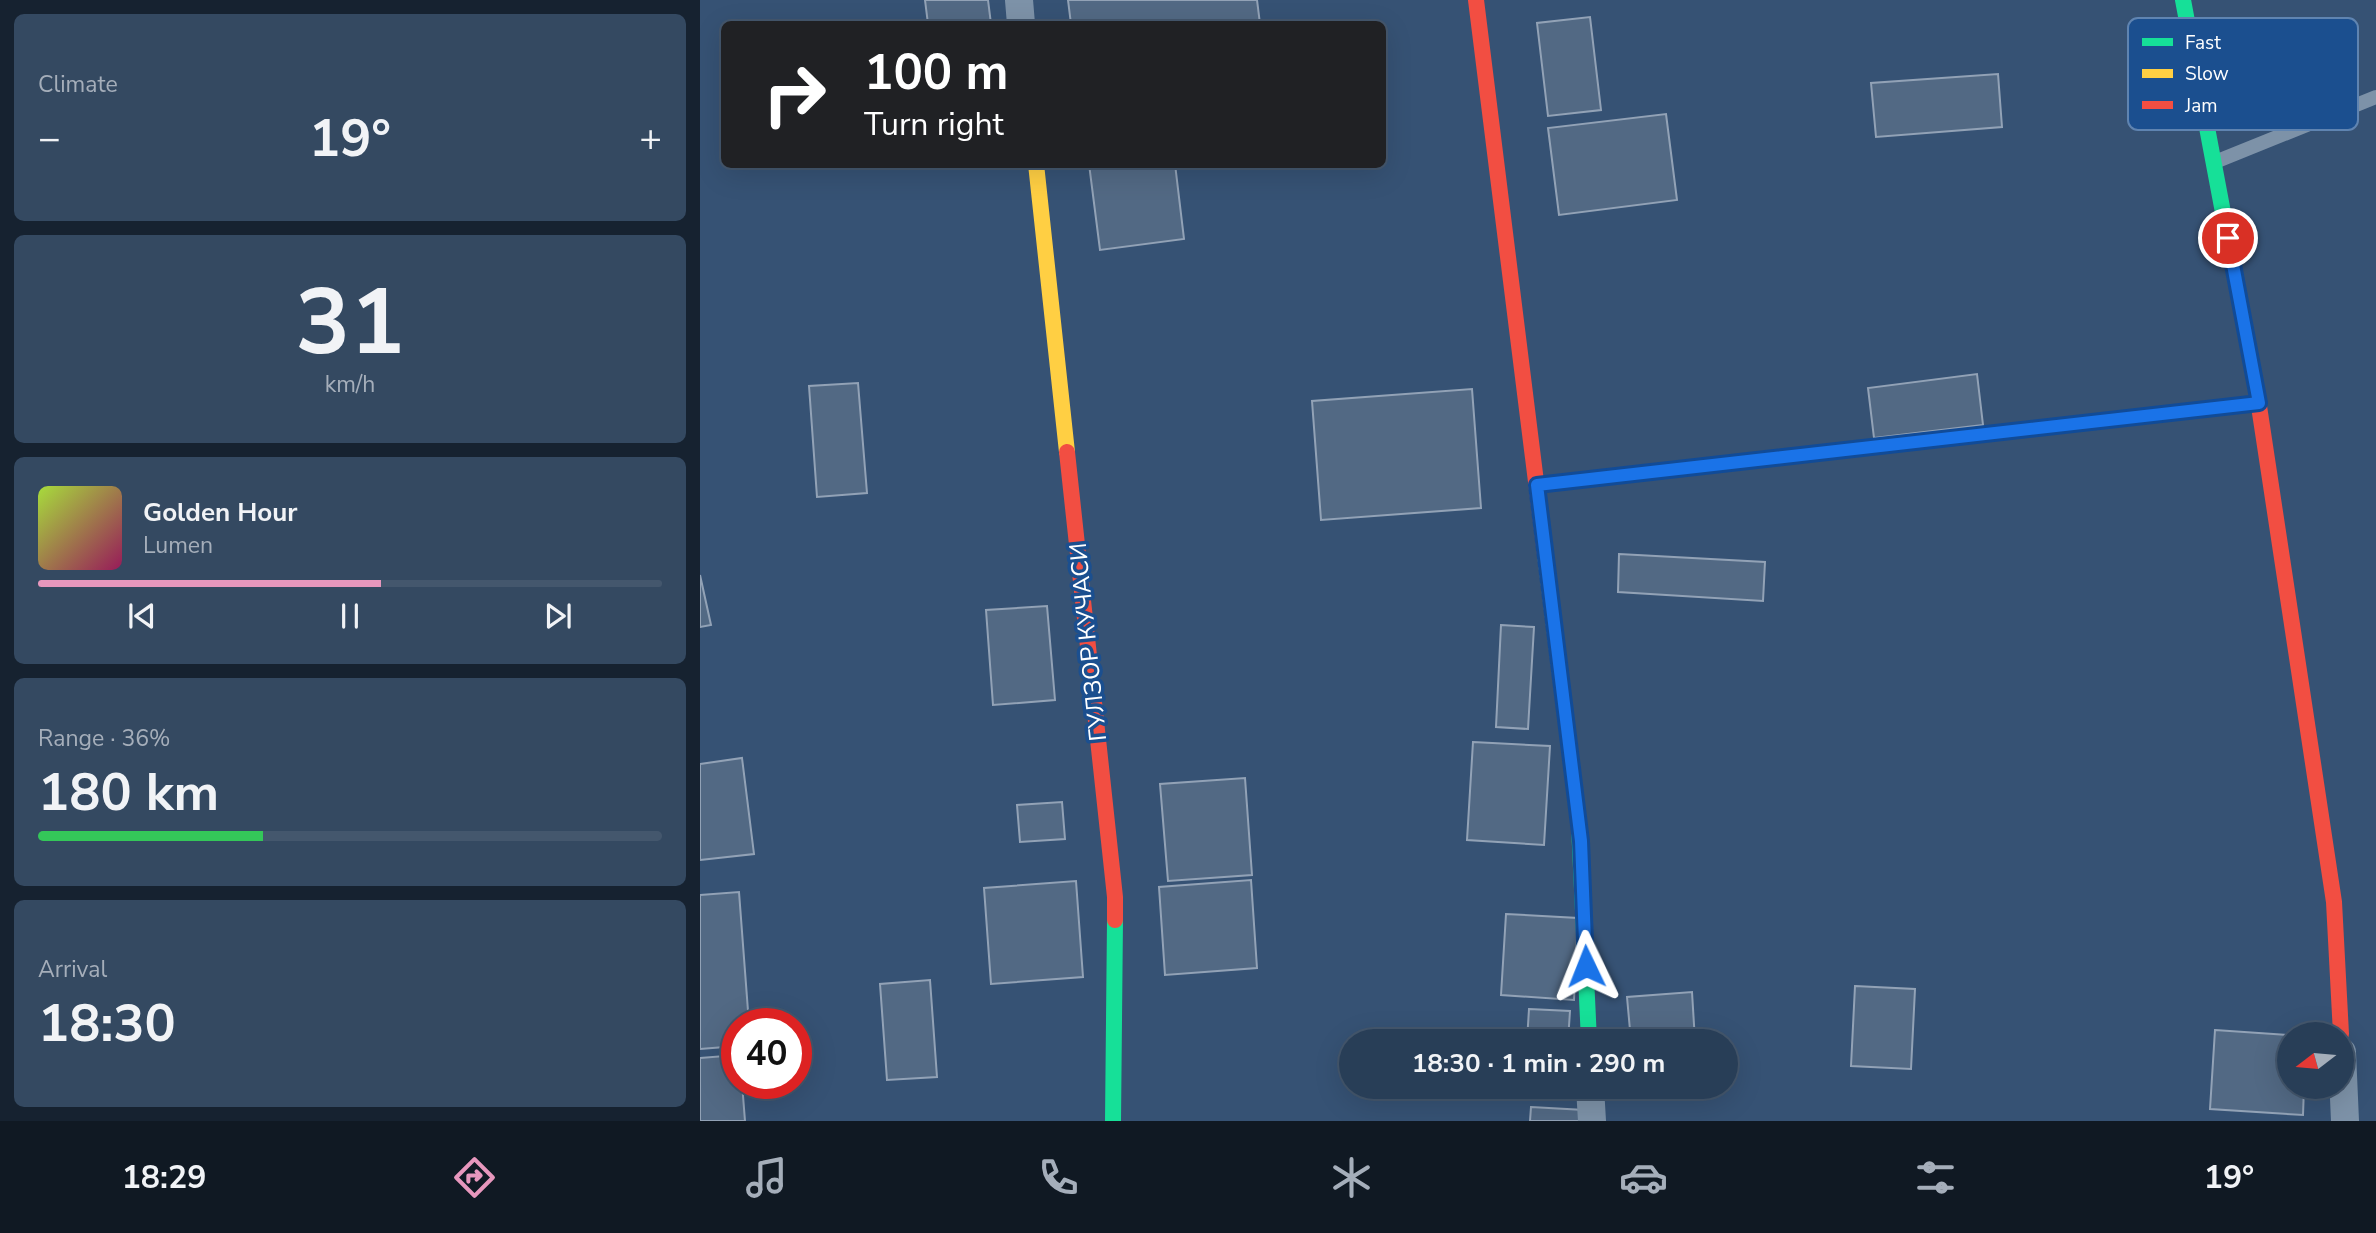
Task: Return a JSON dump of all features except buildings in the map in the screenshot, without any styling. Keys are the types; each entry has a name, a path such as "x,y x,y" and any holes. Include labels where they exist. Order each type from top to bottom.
{"street":[{"path":"1018,0 1021,21"},
{"path":"1476,0 1581,841 1589,1029"},
{"path":"2183,0 2186,18"},
{"path":"2208,130 2259,403 2334,902 2340,1022"},
{"name":"ГУЛЗОР КУЧАСИ","path":"1036,168 1115,897 1113,1121"},
{"path":"1591,1099 1592,1121"},
{"path":"2344,1099 2345,1121"}],"lane":[{"path":"2358,104 2376,97"},
{"path":"2214,163 2295,130"},
{"path":"1537,485 2259,403"}],"traffic: fast":[{"path":"2183,0 2186,18"},
{"path":"2207,130 2257,393"},
{"path":"1579,825 1588,1029"},
{"path":"1113,1121 1115,920"}],"traffic: slow":[{"path":"1036,168 1067,452"},
{"path":"1545,554 1579,825"}],"traffic: jam":[{"path":"1476,0 1545,554"},
{"path":"2257,393 2334,902 2340,1022"},
{"path":"1067,452 1115,897 1115,920"}],"route":[{"path":"1586,966 1581,841 1537,485 2259,403 2228,238"}]}
